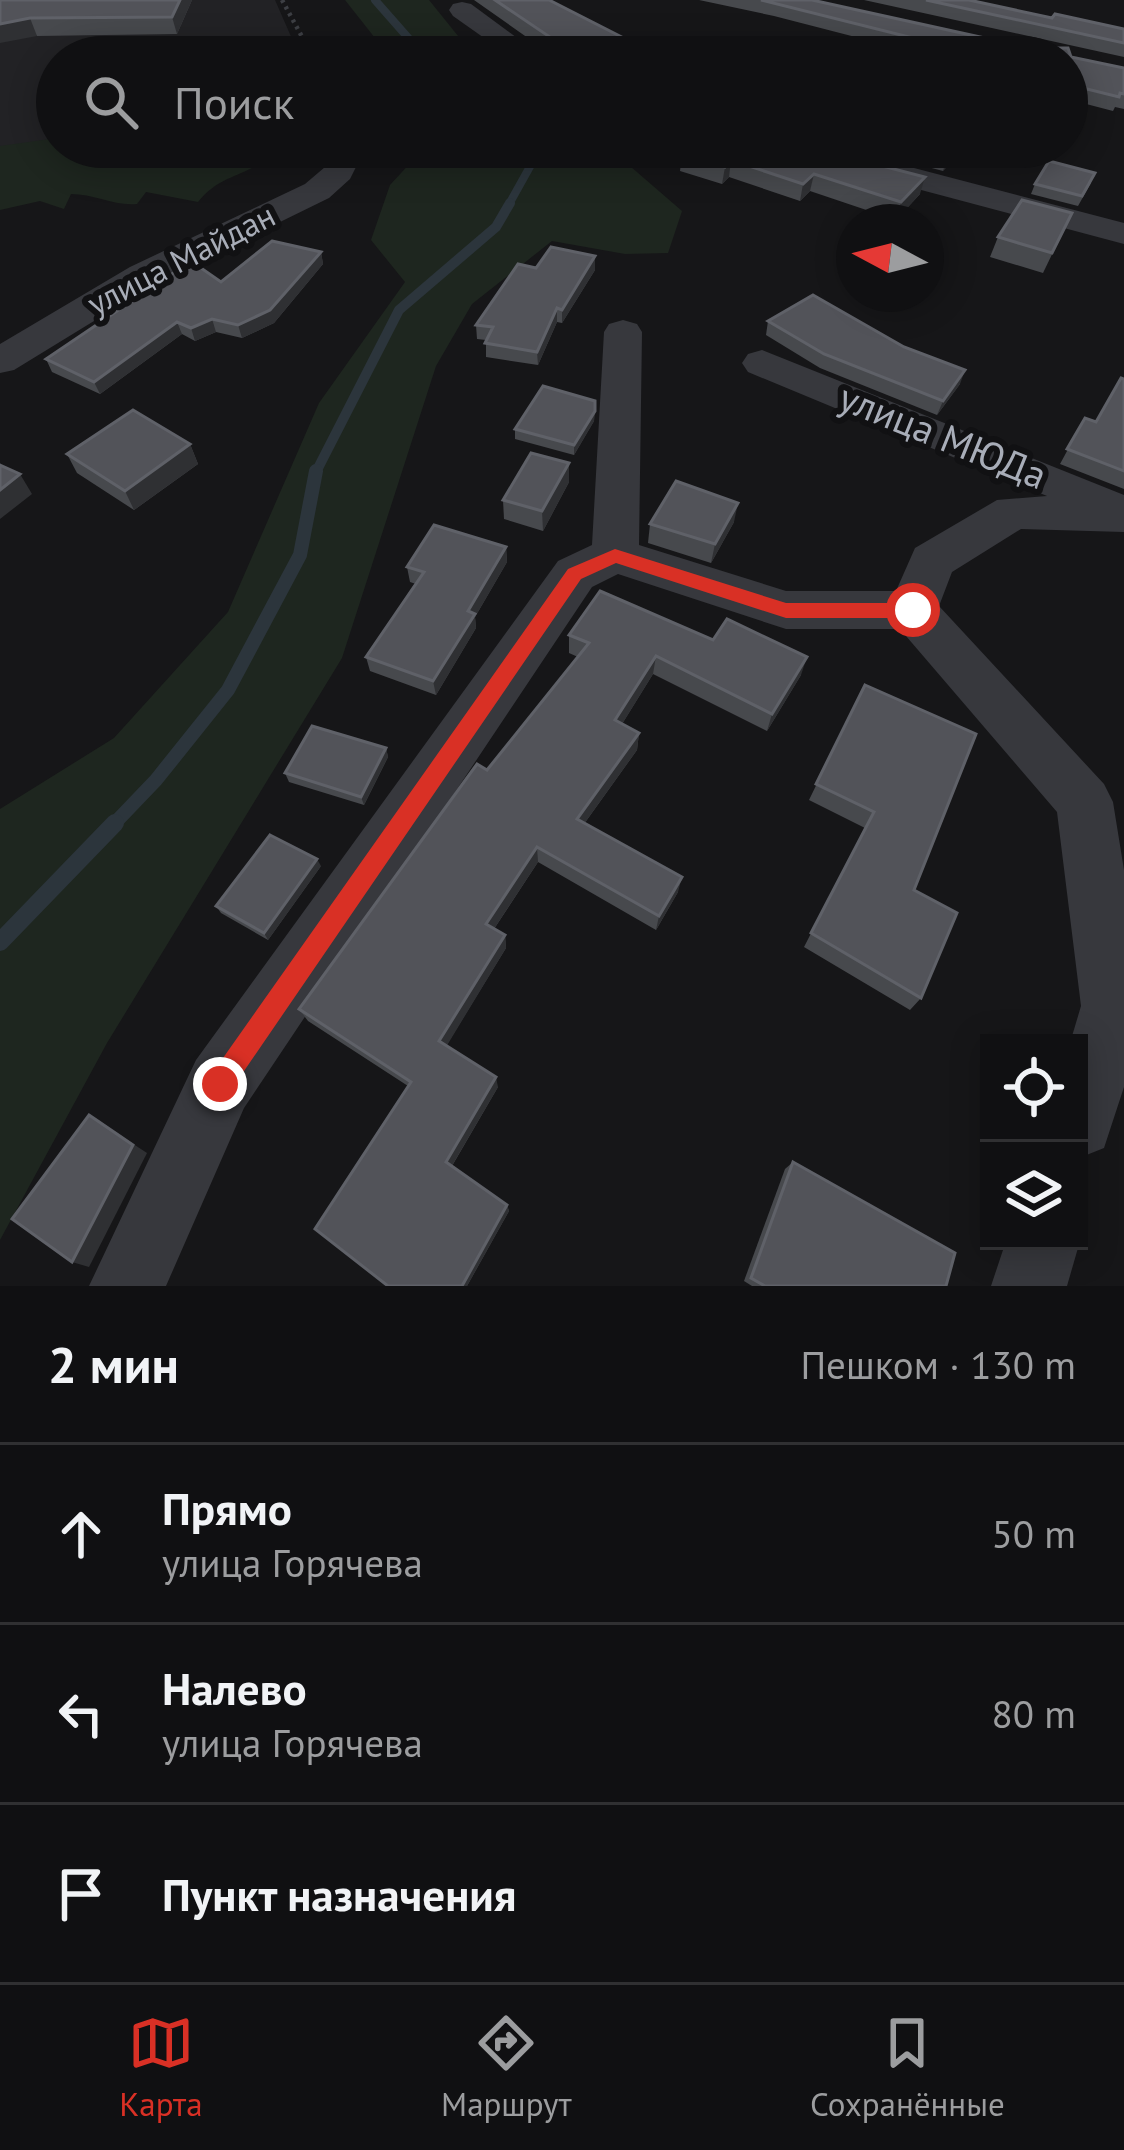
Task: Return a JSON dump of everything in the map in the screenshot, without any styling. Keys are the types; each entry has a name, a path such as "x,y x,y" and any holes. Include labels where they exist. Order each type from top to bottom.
{"street":[{"path":"462,10 499,36"},
{"name":"улица Майдан","path":"0,361 143,275 317,191 341,168"},
{"path":"876,168 1124,234"},
{"path":"615,555 623,332"},
{"name":"улица МЮДа","path":"762,363 1124,513"},
{"path":"913,610 932,561 1013,512 1124,513"},
{"path":"127,1286 220,1084 575,574 615,555 786,610 913,610 1084,802 1114,1006 1088,1093"},
{"path":"1029,1286 1040,1250"}],"path":[{"path":"282,0 302,36"}],"shaded area":[{"path":"0,0 275,0 291,36 36,36 36,168 47,168 0,171"},
{"path":"345,0 429,0 458,36 373,36"},
{"path":"36,141 36,168 253,168 216,186 198,202 146,192 137,204 71,194 64,209 40,201 0,210 0,146"},
{"path":"406,168 632,168 682,211 668,253 625,254 552,241 472,304 436,366 342,658 107,1043 0,1240 0,809 114,738 228,612 319,403 405,282 371,240 390,185"}],"building":[{"path":"0,0 180,0 172,17 30,18 0,24"},
{"path":"495,0 549,0 620,36 548,36"},
{"path":"761,0 812,0 976,36 905,36"},
{"path":"926,0 969,0 1052,18 1055,14 1124,29 1124,43"},
{"path":"1088,61 1124,68 1124,94 1119,97 1088,89"},
{"path":"755,168 890,168 925,177 901,202 814,174 803,184"},
{"path":"1045,168 1095,173 1082,196 1035,184"},
{"path":"1022,200 1072,213 1052,253 998,237"},
{"path":"272,241 321,252 270,310 238,325 212,319 191,328 177,322 94,382 46,359 191,261 221,282"},
{"path":"551,247 595,256 562,310 557,308 537,352 485,343 493,327 476,325 518,264 536,268"},
{"path":"813,295 904,347 965,370 943,401 824,354 768,321"},
{"path":"1121,378 1124,471 1067,449 1085,418 1096,422"},
{"path":"543,386 595,401 595,411 574,445 515,429"},
{"path":"133,410 190,444 125,491 67,454"},
{"path":"531,453 569,463 542,511 503,500"},
{"path":"0,465 20,474 0,490"},
{"path":"676,481 738,503 715,544 650,524"},
{"path":"434,525 506,547 468,611 475,614 433,681 366,657 424,572 407,567"},
{"path":"600,591 713,640 727,619 807,657 772,714 656,656 615,720 639,733 577,819 682,877 659,916 537,847 486,924 505,935 439,1041 496,1077 446,1162 507,1205 462,1286 388,1286 315,1229 411,1082 299,1009 477,764 487,770 589,643 569,635"},
{"path":"865,685 976,734 914,890 957,913 921,998 811,933 874,812 816,784"},
{"path":"312,726 386,748 361,797 285,773"},
{"path":"270,835 317,859 264,933 216,906"},
{"path":"89,1115 133,1145 72,1262 12,1219"},
{"path":"793,1162 955,1253 946,1286 765,1286 751,1278"}],"waterway":[{"path":"375,0 407,36"},
{"path":"508,206 529,168"},
{"path":"316,473 399,310 496,227 510,203"},
{"path":"112,826 156,780 228,690 300,555 316,473"},
{"path":"0,942 115,823"}],"route":[{"path":"220,1084 575,574 615,555 786,610 913,610"}]}
